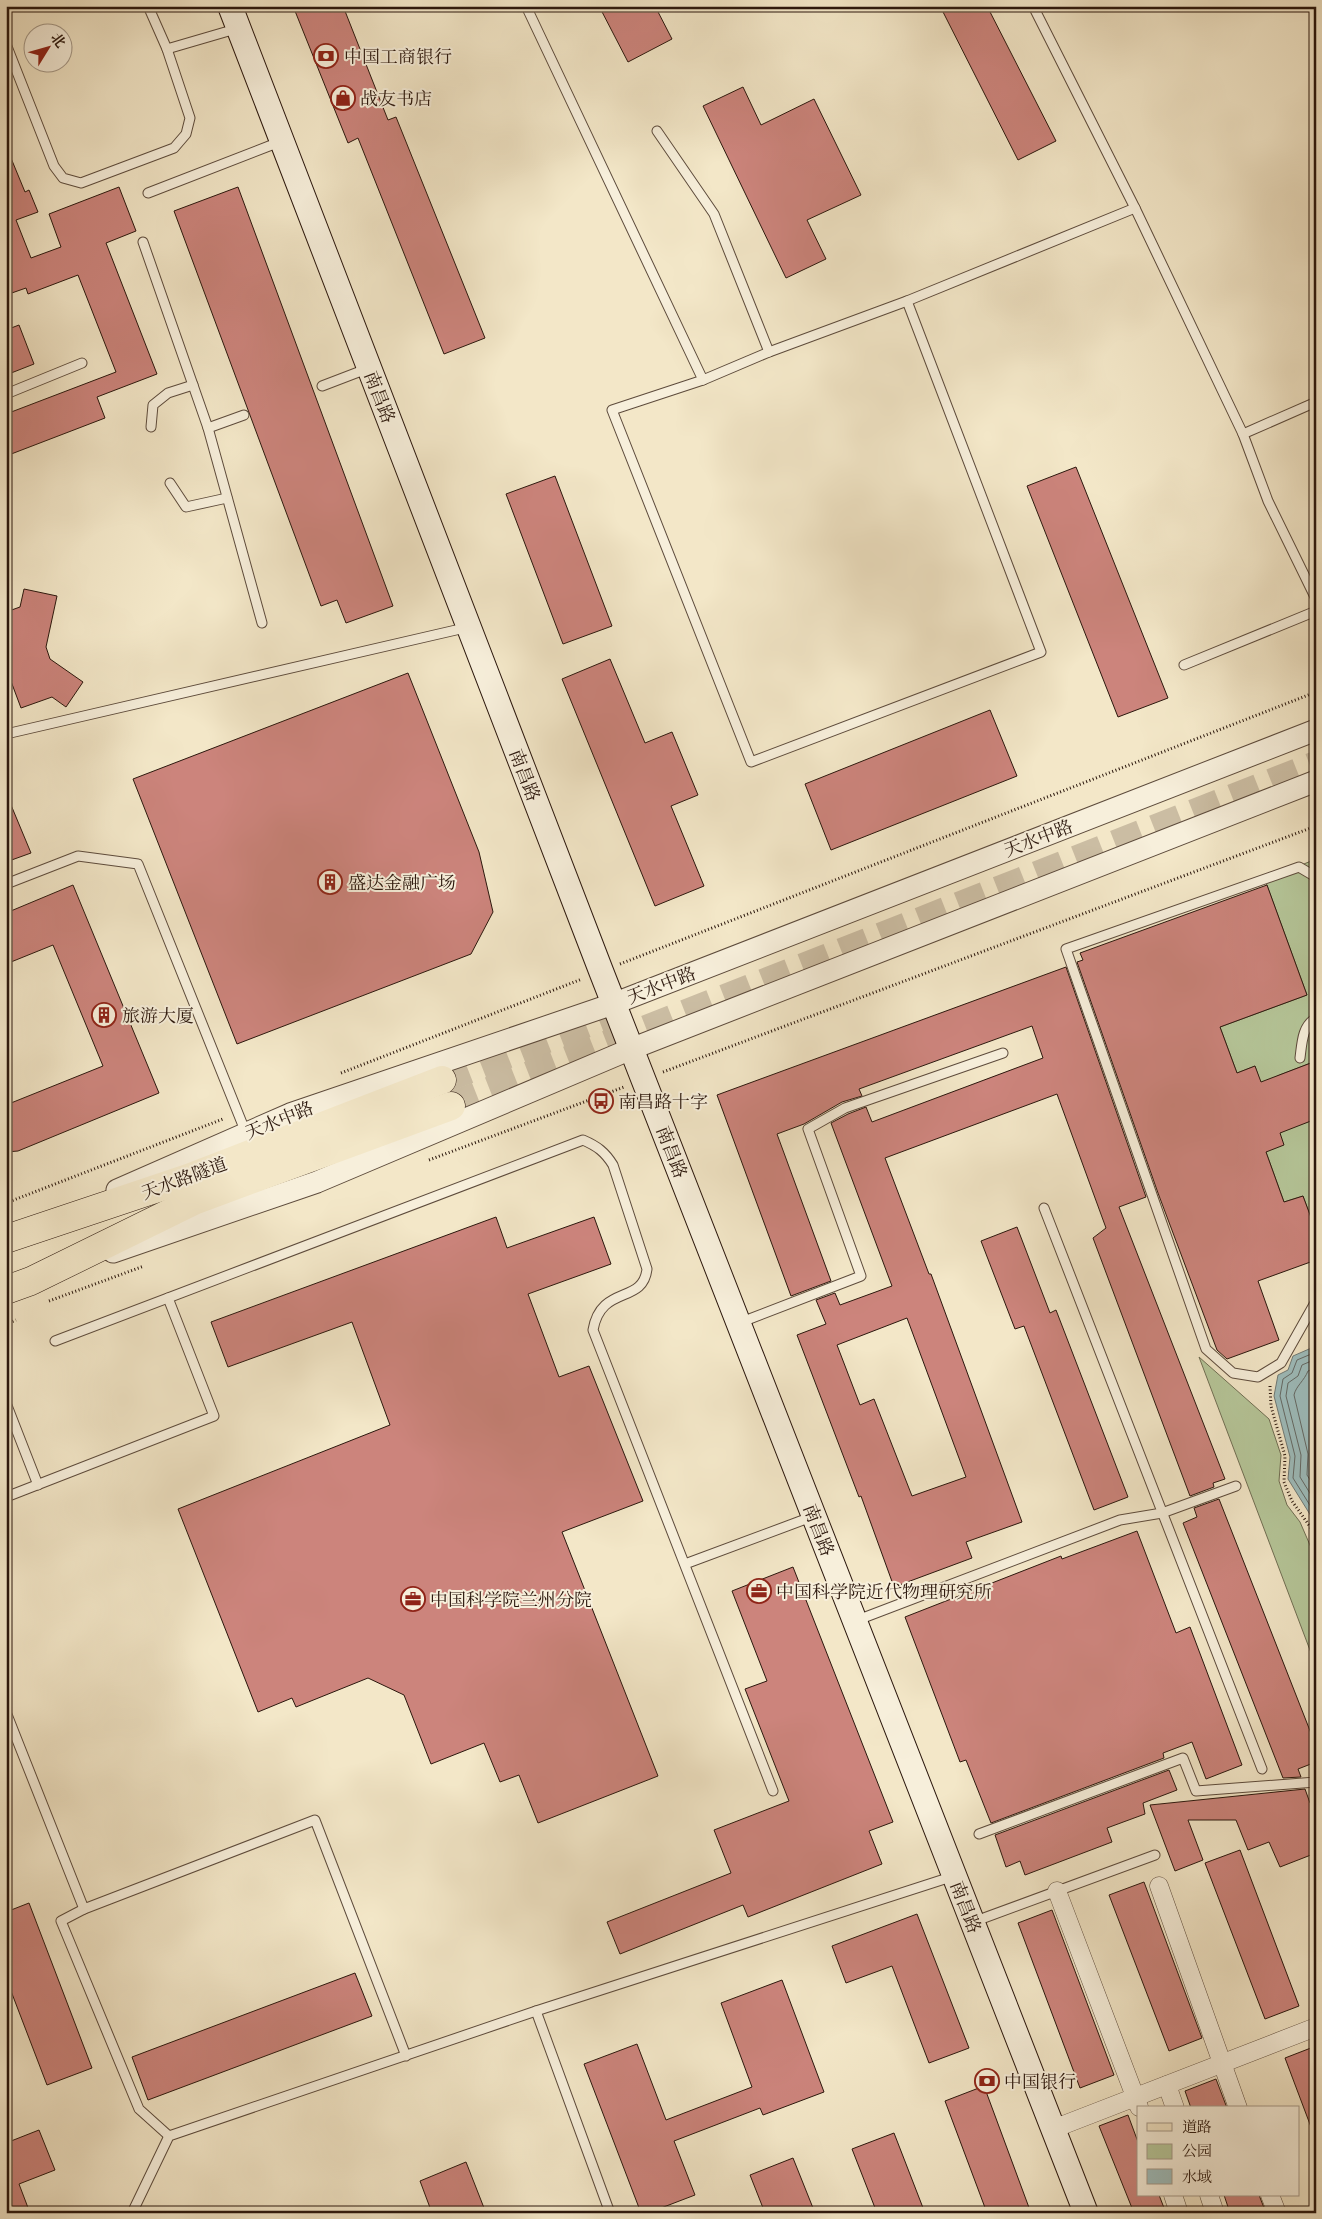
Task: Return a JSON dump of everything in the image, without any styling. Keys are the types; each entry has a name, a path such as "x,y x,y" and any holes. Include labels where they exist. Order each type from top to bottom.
{"main road":[{"name":"南昌路","path":"230,6 613,1004 1086,2213"},
{"name":"天水路隧道","path":"8,1238 188,1178 442,1080"},
{"name":"天水路隧道","path":"18,1286 196,1200 451,1106"}],"street":[{"name":"天水中路","path":"8,1238 290,1114 613,1004 1316,730"},
{"path":"18,1286 317,1182 631,1049 1316,781"},
{"path":"1159,1886 1237,2106"},
{"path":"1057,1891 1137,2102"},
{"path":"1053,2129 1137,2102 1167,2085 1316,2027"},
{"path":"1167,2085 1174,2106"},
{"path":"1173,2196 1179,2213"},
{"path":"1209,2196 1215,2213"},
{"path":"1270,2196 1277,2213"}],"lane":[{"path":"6,44 54,166 64,178 81,183 174,148 186,134 190,118 167,49 148,6"},
{"path":"526,6 703,380"},
{"path":"1033,6 1135,208 1243,434 1268,501 1316,599"},
{"path":"167,49 239,28"},
{"path":"657,131 714,214 769,352"},
{"path":"148,193 282,141"},
{"path":"907,301 1040,652 751,762 612,410 703,380 769,352 907,301 1135,208"},
{"path":"143,242 208,428 262,623"},
{"path":"6,394 82,363"},
{"path":"322,386 369,368"},
{"path":"151,427 153,405 168,393 193,386"},
{"path":"1243,434 1316,402"},
{"path":"208,428 244,415"},
{"path":"170,483 186,507 227,498"},
{"path":"1184,665 1316,611"},
{"path":"6,734 469,627"},
{"path":"6,884 78,856 138,864 246,1133"},
{"path":"1316,877 1299,867 1066,949 1206,1349 1233,1373 1258,1377 1281,1363 1316,1301"},
{"path":"1300,1058 1303,1035 1309,1022 1316,1018"},
{"path":"738,1323 861,1276 808,1129 845,1108 1003,1053"},
{"path":"54,1341 583,1140 595,1145 606,1154 613,1165 647,1269 646,1276 638,1288 614,1298 599,1311 593,1330 773,1791"},
{"path":"1044,1208 1262,1769"},
{"path":"6,1497 214,1416 168,1298"},
{"path":"6,1403 38,1485"},
{"path":"855,1621 1120,1520 1162,1513 1236,1486"},
{"path":"685,1564 814,1516"},
{"path":"6,1712 84,1909"},
{"path":"979,1834 1183,1758 1196,1791 1316,1782"},
{"path":"169,2136 139,2109 61,1921 84,1909 315,1820 406,2056"},
{"path":"972,1922 1155,1855"},
{"path":"132,2213 169,2136 536,2011 954,1876"},
{"path":"536,2011 610,2213"}],"path":[{"path":"331,1076 1316,692"},
{"path":"6,1203 238,1112"},
{"path":"6,1324 16,1320"},
{"path":"1269,1370 1271,1406 1285,1456 1284,1482 1292,1501 1316,1535"}],"green space":[{"path":"1316,859 1316,1061 1277,1076 1264,1093 1255,1066 1237,1073 1220,1027 1307,995 1265,880"},
{"path":"1316,1119 1316,1231 1303,1196 1284,1202 1266,1152 1277,1125"},
{"path":"1199,1357 1269,1419 1281,1455 1279,1481 1287,1505 1300,1522 1316,1559 1316,1666"}],"water":[{"path":"1316,1346 1316,1524 1288,1479 1290,1457 1274,1396 1278,1375 1288,1370 1293,1356"}],"building":[{"path":"293,6 343,6 388,120 396,117 485,338 444,354 358,138 348,143"},
{"path":"599,6 655,6 672,39 628,62"},
{"path":"940,6 987,6 1056,141 1018,160"},
{"path":"743,87 761,125 814,99 861,195 807,220 826,259 786,278 703,106"},
{"path":"6,146 25,192 29,190 38,212 16,220 31,258 61,247 49,214 119,187 136,231 106,243 157,374 97,397 105,418 6,456 6,414 116,372 78,275 28,294 26,288 6,295"},
{"path":"238,187 393,606 346,623 337,600 321,606 174,211"},
{"path":"19,325 34,364 6,375 6,330"},
{"path":"1076,467 1168,698 1118,717 1027,486"},
{"path":"555,476 612,626 563,644 506,494"},
{"path":"24,589 57,596 46,647 50,659 83,682 66,707 52,697 21,708 6,668 6,612 20,607"},
{"path":"610,659 645,743 672,732 698,795 671,806 704,886 655,906 562,679"},
{"name":"盛达金融广场","path":"408,673 479,852 493,912 471,954 237,1044 133,779"},
{"path":"990,710 1017,776 831,850 805,784"},
{"path":"6,793 31,853 6,862"},
{"name":"旅游大厦","path":"73,885 159,1093 18,1151 6,1152 6,1105 103,1066 53,945 6,964 6,913"},
{"path":"1267,885 1307,995 1220,1027 1237,1073 1255,1066 1261,1082 1316,1061 1316,1119 1280,1133 1284,1145 1266,1152 1284,1202 1303,1196 1316,1231 1316,1260 1258,1281 1279,1340 1227,1359 1217,1350 1158,1193 1077,962 1083,960 1080,953"},
{"path":"1066,967 1146,1197 1119,1207 1225,1479 1213,1483 1214,1487 1190,1496 1093,1238 1106,1228 1057,1094 885,1158 929,1274 931,1274 1022,1522 966,1542 972,1558 894,1587 861,1496 859,1497 797,1335 826,1324 816,1300 835,1293 840,1305 892,1286 831,1123 866,1107 872,1122 1043,1058 1032,1026 859,1089 862,1096 842,1102 804,1124 777,1134 831,1281 791,1296 717,1095","holes":["907,1318 966,1477 912,1496 874,1399 860,1405 837,1345"]},
{"path":"496,1217 507,1248 594,1217 611,1264 528,1294 559,1377 589,1366 643,1501 562,1532 658,1776 538,1823 519,1775 500,1782 484,1743 431,1764 404,1695 368,1678 296,1707 292,1698 258,1712 178,1509 390,1425 352,1322 228,1367 211,1322"},
{"path":"1017,1227 1050,1313 1056,1310 1128,1497 1094,1510 1024,1326 1015,1329 981,1241"},
{"path":"1219,1499 1316,1746 1316,1762 1298,1769 1301,1777 1283,1778 1183,1523 1197,1517 1194,1508"},
{"path":"1137,1531 1176,1633 1190,1627 1242,1765 1206,1779 1192,1742 1163,1753 1164,1758 991,1823 966,1760 960,1762 905,1617 1061,1556 1062,1559"},
{"path":"793,1567 893,1822 869,1831 882,1864 748,1917 743,1905 620,1954 607,1922 731,1873 714,1830 789,1801 745,1689 767,1681 732,1591"},
{"path":"1169,1770 1177,1790 1143,1803 1145,1814 1107,1828 1112,1842 1025,1875 1020,1861 1006,1867 995,1835"},
{"path":"1305,1789 1310,1803 1316,1801 1316,1853 1280,1867 1269,1842 1248,1850 1236,1820 1188,1820 1203,1860 1175,1871 1150,1805"},
{"path":"1240,1850 1299,2006 1265,2019 1205,1863"},
{"path":"1144,1882 1202,2038 1169,2051 1109,1895"},
{"path":"29,1903 92,2068 47,2085 6,1978 6,1912"},
{"path":"1052,1910 1114,2075 1080,2088 1018,1923"},
{"path":"917,1914 969,2048 929,2063 892,1966 846,1983 832,1946"},
{"path":"355,1973 372,2016 148,2100 132,2057"},
{"path":"782,1980 824,2092 763,2115 760,2108 674,2141 695,2195 648,2213 641,2213 584,2064 637,2044 666,2120 752,2087 721,2003"},
{"path":"1316,2046 1316,2135 1314,2135 1285,2058"},
{"path":"1216,2079 1226,2106 1190,2106 1185,2091"},
{"path":"984,2086 1031,2213 987,2213 945,2101"},
{"path":"1128,2115 1137,2139 1137,2196 1159,2196 1166,2213 1134,2213 1099,2126"},
{"path":"39,2130 55,2170 19,2184 30,2213 6,2213 6,2143"},
{"path":"894,2133 925,2213 877,2213 852,2149"},
{"path":"793,2158 815,2213 765,2213 750,2175"},
{"path":"466,2162 486,2213 432,2213 420,2181"},
{"path":"1224,2196 1259,2196 1266,2213 1230,2213"}],"tunnel":[{"path":"451,1106 1316,765"},
{"path":"442,1080 611,1014"}],"place":[{"name":"中国工商银行","path":"326,56"},
{"name":"战友书店","path":"343,98"},
{"name":"盛达金融广场","path":"330,882"},
{"name":"旅游大厦","path":"104,1015"},
{"name":"南昌路十字","path":"601,1101"},
{"name":"中国科学院近代物理研究所","path":"759,1591"},
{"name":"中国科学院兰州分院","path":"413,1599"},
{"name":"中国银行","path":"987,2081"}]}
